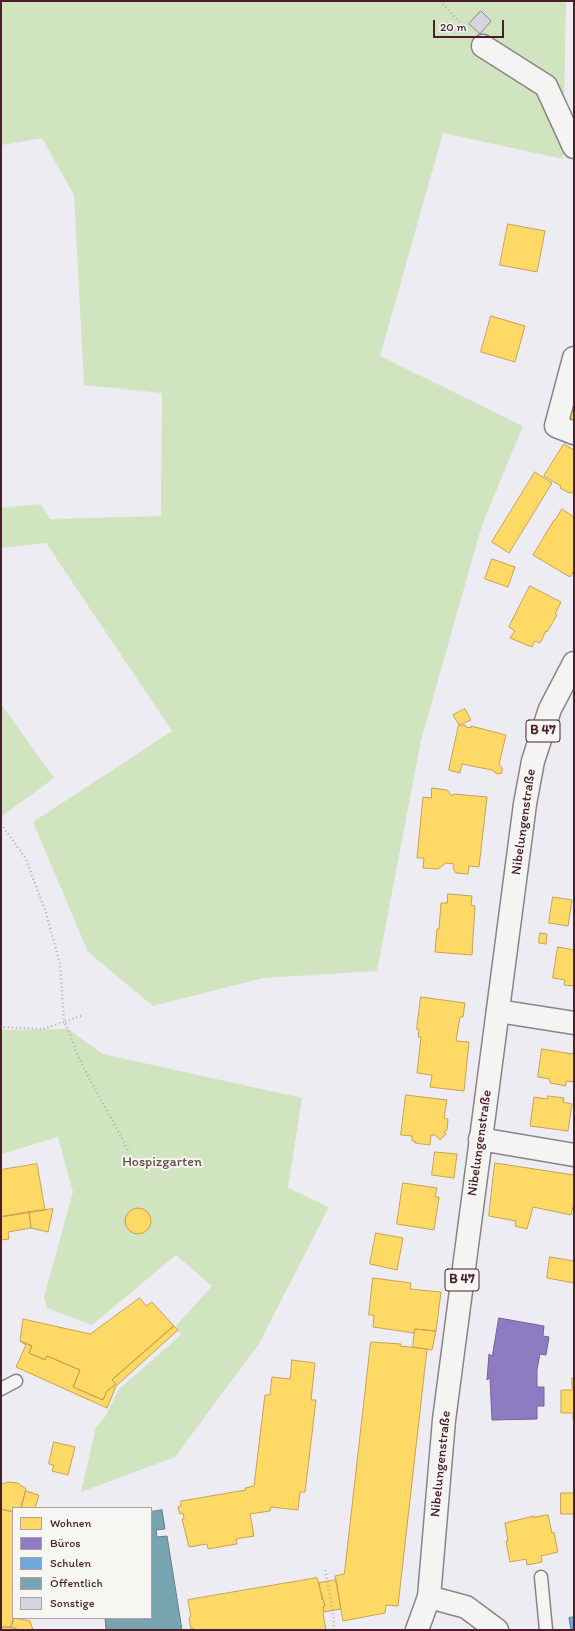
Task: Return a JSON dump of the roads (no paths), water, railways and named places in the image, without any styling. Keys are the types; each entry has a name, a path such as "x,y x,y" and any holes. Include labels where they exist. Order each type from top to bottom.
{"main road":[{"path":"483,46 546,86 574,147"},
{"path":"574,358 556,426 574,433"},
{"name":"Nibelungenstraße","path":"417,1630 429,1597 444,1420 525,804 533,760 550,709 574,663"},
{"path":"498,1011 574,1023"},
{"path":"480,1139 574,1155"},
{"path":"429,1597 466,1607 497,1630"}],"lane":[{"path":"1,1390 16,1381"},
{"path":"541,1577 546,1630"}],"park label":[{"name":"Hospizgarten","path":"162,1162"}]}
